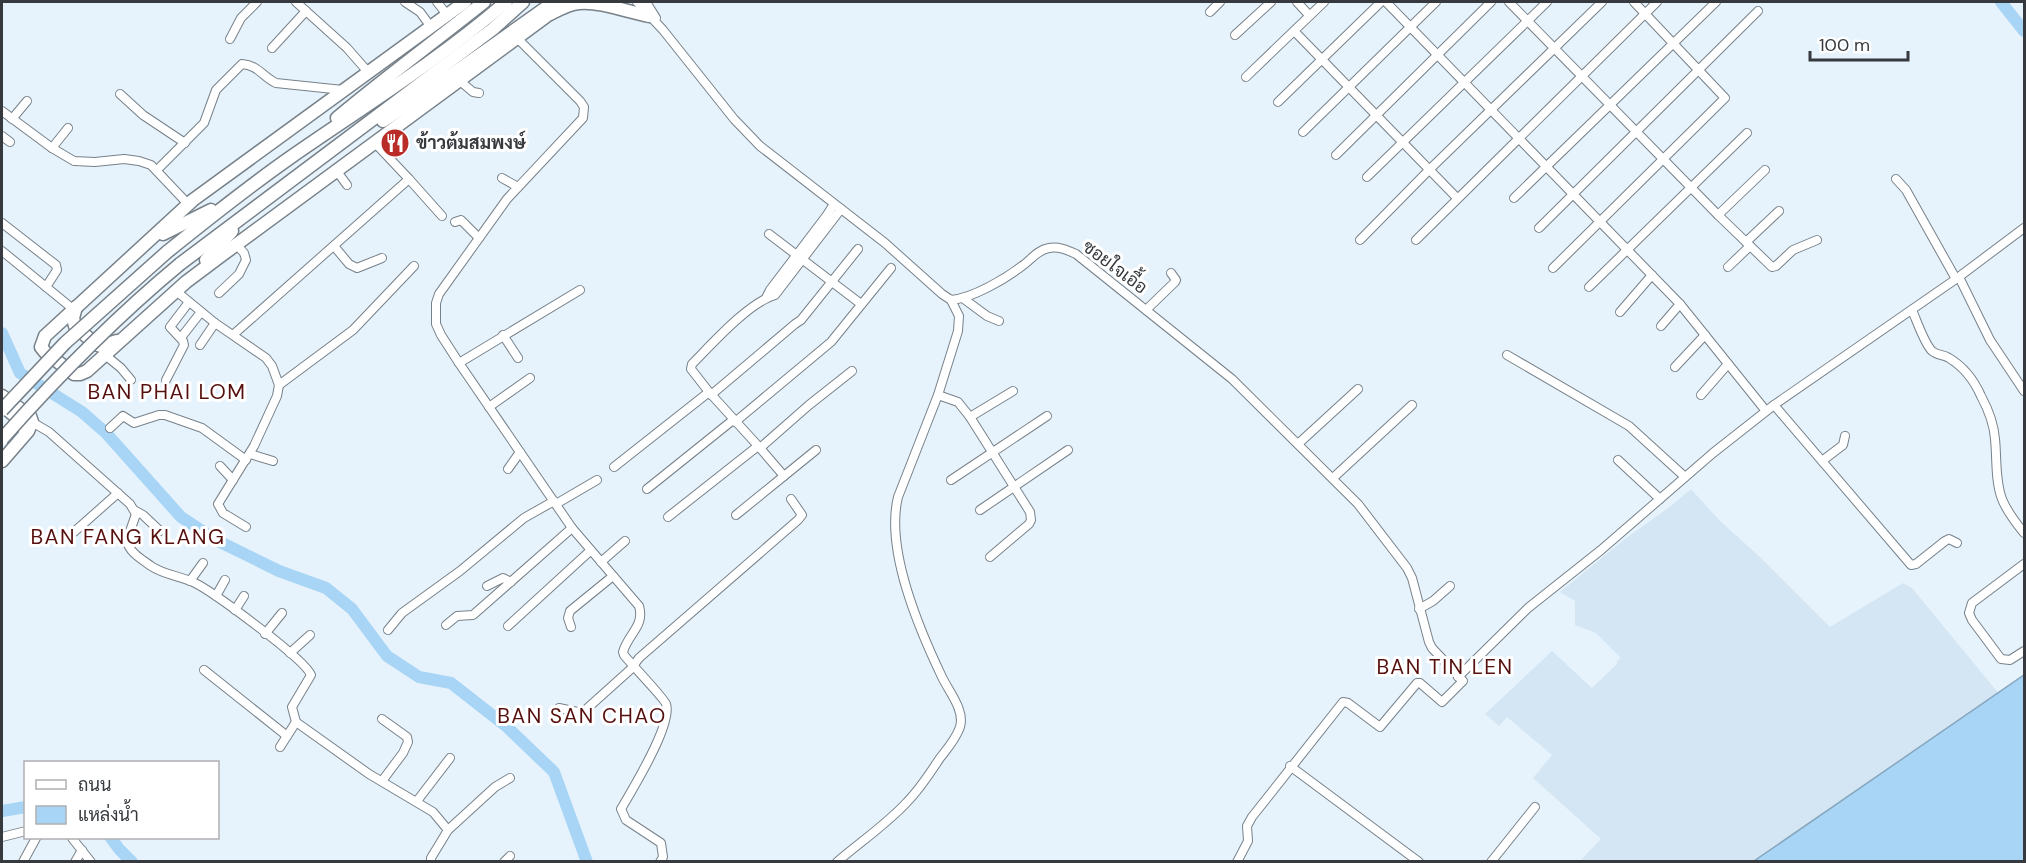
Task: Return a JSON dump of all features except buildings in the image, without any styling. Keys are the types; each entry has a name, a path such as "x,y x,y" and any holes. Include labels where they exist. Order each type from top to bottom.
{"main road":[{"path":"465,2 344,90 185,200 148,242 45,336 41,347 45,352 74,374 87,371 186,282 336,170 561,9 579,3 621,9 648,16"},
{"path":"293,156 377,84 484,2"},
{"path":"2,410 65,343 167,252 235,198 398,85 506,2"},
{"path":"2,439 46,390 149,290 253,207 493,29 523,2"},
{"path":"303,170 447,78 550,4"},
{"path":"536,25 550,4"},
{"path":"447,78 505,48"},
{"path":"148,242 235,198"},
{"path":"186,282 253,207"},
{"path":"75,307 73,322 75,326 95,344 108,345 123,338"},
{"path":"2,396 30,416 32,422 28,431 2,461"},
{"path":"2,405 22,422 24,429 22,438"}],"street":[{"path":"230,39 241,18 257,2"},
{"path":"296,2 347,48 368,72"},
{"path":"405,2 420,12 430,27"},
{"path":"437,2 448,16"},
{"path":"637,2 760,146 898,254 951,300 958,316 958,331 938,395 898,497 895,522 901,565 910,600 941,676 959,710 961,725 952,742 906,804 837,861"},
{"path":"646,2 663,30"},
{"path":"1210,12 1220,2"},
{"path":"1235,35 1271,2"},
{"path":"1297,2 1309,15"},
{"path":"1246,77 1324,2"},
{"path":"1278,102 1381,2"},
{"path":"1386,2 1680,304 1766,411"},
{"path":"1303,132 1436,2"},
{"path":"1336,154 1491,2"},
{"path":"1509,2 1691,188 1772,267 1793,250 1817,240"},
{"path":"1367,177 1547,2"},
{"path":"1360,240 1602,2"},
{"path":"1552,268 1601,223 1725,98 1634,2"},
{"path":"1416,240 1657,2"},
{"path":"1514,198 1672,42 1716,2"},
{"path":"272,48 306,11"},
{"path":"1539,228 1758,11"},
{"path":"1298,35 1457,198"},
{"path":"518,39 580,101 584,107 583,118 518,187 445,283 436,303 436,324 459,363 572,528 636,601 642,614 638,627 628,640 623,652 666,702 667,712 653,753 621,809 626,820 661,843 663,857 660,861"},
{"path":"157,170 204,123 216,90 242,64 256,67 276,83 344,90"},
{"path":"460,81 473,92 479,93"},
{"path":"120,94 143,115 186,143"},
{"path":"12,119 27,101"},
{"path":"2,111 74,162 139,161 151,165 185,200"},
{"path":"52,148 68,128"},
{"path":"1589,287 1747,133"},
{"path":"2,136 10,142"},
{"path":"375,143 442,216"},
{"path":"336,170 346,185"},
{"path":"1718,215 1765,170"},
{"path":"502,178 518,187"},
{"path":"234,334 409,179"},
{"path":"1896,179 1906,190 1990,340 2025,391"},
{"path":"784,476 691,369 692,364 744,314 766,298 837,207"},
{"path":"1728,267 1779,211"},
{"path":"454,222 461,220 479,237"},
{"path":"2,223 56,265 57,270 46,287"},
{"path":"1237,861 1248,841 1246,829 1252,817 1290,766 1343,702 1348,703 1380,727 1417,683 1444,702 1463,681 1458,677 1528,608 1601,550 1685,477 1774,405 1912,310 2025,228"},
{"path":"769,234 861,304"},
{"path":"219,293 239,274 246,260 244,253 236,244"},
{"path":"334,246 349,264 357,268 382,258"},
{"name":"ซอยใจเอื้อ","path":"951,300 964,299 1016,270 1038,252 1048,248 1059,248 1076,254 1232,379 1358,504 1412,578 1432,648 1458,677"},
{"path":"614,467 801,320 858,249"},
{"path":"2,251 75,307"},
{"path":"279,385 353,330 414,266"},
{"path":"647,489 831,342 891,268"},
{"path":"1146,310 1175,282 1171,273"},
{"path":"1620,312 1652,275"},
{"path":"459,363 580,290"},
{"path":"176,291 215,324 234,334 266,358 272,366 279,385 277,396 248,457 218,506 223,513 246,527"},
{"path":"964,299 987,316 999,321"},
{"path":"166,380 184,345 170,327 189,302"},
{"path":"1661,326 1680,304"},
{"path":"1912,310 1930,350 1939,356 1946,356 1961,366 1972,378 1981,394 1995,437 2001,499 2011,517 2025,534"},
{"path":"183,335 201,312"},
{"path":"200,345 215,324"},
{"path":"1675,367 1705,334"},
{"path":"503,335 518,358"},
{"path":"105,355 131,380"},
{"path":"1506,355 1629,426 1685,477"},
{"path":"1701,395 1728,364"},
{"path":"668,517 852,371"},
{"path":"489,407 530,378"},
{"path":"1298,444 1358,389"},
{"path":"970,417 1014,391"},
{"path":"938,395 958,402 970,417 994,451 1030,512 1029,524 990,557"},
{"path":"1333,478 1412,405"},
{"path":"1774,405 1911,565 1916,564 1949,539 1957,543"},
{"path":"110,428 123,416 134,423 165,415 202,428 248,457 273,461"},
{"path":"951,480 1047,416"},
{"path":"32,422 49,432 160,531"},
{"path":"1822,461 1843,445 1845,436"},
{"path":"736,515 816,450"},
{"path":"980,510 1068,450"},
{"path":"508,469 520,452"},
{"path":"1618,460 1660,499"},
{"path":"220,466 233,480"},
{"path":"388,630 402,613 460,571 524,518 597,480"},
{"path":"74,532 118,493"},
{"path":"559,708 582,713 801,517 800,510 791,499"},
{"path":"134,510 136,518 127,540 129,548 153,567 190,581 216,596 305,666 311,675 292,707 296,722 382,781 433,812 448,830"},
{"path":"446,625 457,616 472,615 572,528"},
{"path":"601,562 625,541"},
{"path":"508,626 590,551"},
{"path":"190,581 203,564"},
{"path":"2023,566 1972,603 1969,613 2001,659 2010,660 2025,651"},
{"path":"571,627 568,618 570,611 613,576"},
{"path":"487,586 503,578 511,582"},
{"path":"216,596 225,580"},
{"path":"1419,609 1450,586"},
{"path":"235,610 244,596"},
{"path":"265,634 282,613"},
{"path":"290,653 310,635"},
{"path":"204,670 287,736"},
{"path":"382,719 407,737 408,742 382,781"},
{"path":"280,747 296,722"},
{"path":"417,801 450,758"},
{"path":"1290,766 1419,861"},
{"path":"431,861 448,830 495,787 510,778"},
{"path":"1491,861 1535,807"},
{"path":"2,837 24,832"},
{"path":"23,861 35,839"},
{"path":"74,839 91,861"},
{"path":"75,861 82,850"}],"shaded area":[{"path":"1691,489 1720,521 1759,556 1830,627 1903,583 1912,588 2000,695 1764,862 1580,861 1601,839 1533,778 1552,755 1507,717 1499,726 1485,714 1552,651 1592,688 1617,664 1621,658 1596,633 1575,625 1575,601 1560,592"}],"water":[{"path":"2024,675 2024,861 1754,861"}],"waterway":[{"path":"2001,2 2024,31"},
{"path":"2,333 20,373 82,412 106,433 181,517 216,540 279,571 326,588 352,609 387,656 419,677 451,683 506,726 554,772 587,862"},
{"path":"2,811 24,807"},
{"path":"112,839 132,862"}],"place":[{"name":"ข้าวต้มสมพงษ์","path":"395,143"}],"district":[{"name":"BAN PHAI LOM","path":"167,392"},
{"name":"BAN FANG KLANG","path":"128,537"},
{"name":"BAN TIN LEN","path":"1445,667"},
{"name":"BAN SAN CHAO","path":"582,716"}]}
